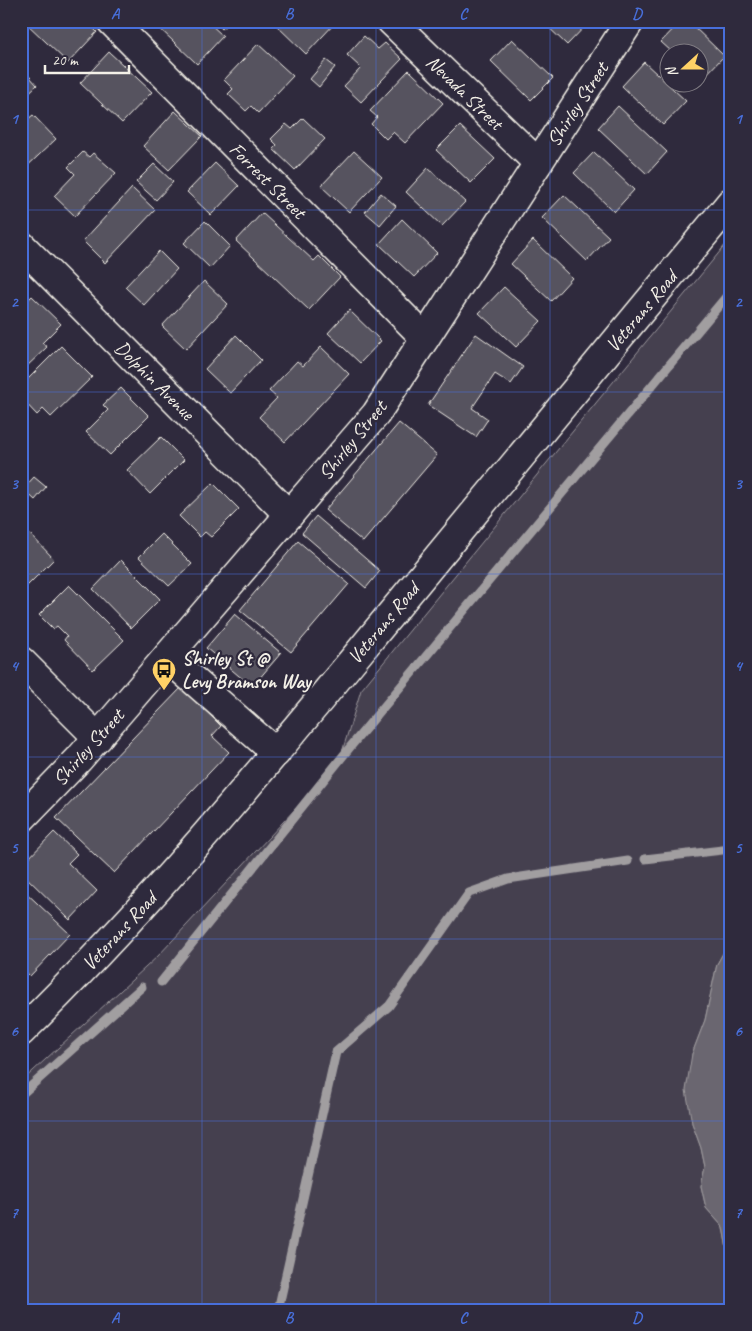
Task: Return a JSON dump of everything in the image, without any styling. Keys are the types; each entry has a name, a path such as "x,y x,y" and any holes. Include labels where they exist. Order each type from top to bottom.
{"street":[{"name":"Forrest Street","path":"111,21 425,338"},
{"name":"Nevada Street","path":"391,21 538,163"},
{"name":"Shirley Street","path":"21,819 98,738 376,414 630,21"},
{"name":"Veterans Road","path":"21,1032 68,986 146,903 276,753 731,202"},
{"name":"Dolphin Avenue","path":"21,245 289,516"},
{"path":"167,657 276,753"},
{"path":"21,661 98,738"}],"shaded area":[{"path":"731,238 731,939 717,964 705,1020 692,1054 692,1123 701,1148 705,1167 701,1186 706,1208 723,1227 731,1271 731,1310 21,1310 21,1082 158,956 339,762 361,690"},
{"path":"731,939 731,1271 723,1227 706,1208 701,1186 705,1167 701,1148 692,1123 686,1090 692,1054 705,1020 717,964"}],"building":[{"path":"24,21 86,21 97,32 68,63"},
{"path":"152,21 207,21 223,36 197,64"},
{"path":"214,21 231,21 222,29"},
{"path":"276,21 337,21 306,54 274,23"},
{"path":"542,21 590,21 567,45"},
{"path":"681,21 688,21 710,42 661,42"},
{"path":"364,36 378,49 385,43 402,59 361,102 344,86 361,68 347,55"},
{"path":"512,39 553,78 531,100 491,61"},
{"path":"710,42 724,56 710,71"},
{"path":"258,44 293,76 258,113 251,106 246,111 228,94 233,89 224,80"},
{"path":"109,52 152,92 122,123 80,83"},
{"path":"326,60 335,67 319,87 310,79"},
{"path":"644,62 660,77 660,92 676,92 686,101 663,125 622,86"},
{"path":"21,67 37,85 21,100"},
{"path":"409,70 443,103 405,143 393,132 386,139 371,124 377,117 370,111"},
{"path":"618,106 667,152 647,174 598,128"},
{"path":"175,111 202,136 169,170 143,146"},
{"path":"33,115 56,139 21,172 21,125"},
{"path":"303,118 325,139 295,170 273,149 277,145 271,139 286,124 292,129"},
{"path":"460,126 495,159 471,183 436,150"},
{"path":"354,151 382,177 349,212 321,186"},
{"path":"83,152 89,157 93,153 116,173 75,216 54,196 75,174 68,167"},
{"path":"594,152 634,190 614,212 574,173"},
{"path":"215,163 239,186 211,215 187,192"},
{"path":"154,164 173,182 156,200 136,182"},
{"path":"428,168 465,202 442,226 406,192"},
{"path":"132,188 155,210 105,263 83,241"},
{"path":"381,193 396,206 380,225 365,212"},
{"path":"564,195 609,237 587,261 542,218"},
{"path":"262,213 314,261 319,256 340,277 309,310 236,241"},
{"path":"402,219 437,253 414,277 379,244"},
{"path":"205,221 230,246 210,268 184,243"},
{"path":"533,240 572,278 551,301 511,264"},
{"path":"159,251 177,269 144,305 125,287"},
{"path":"204,281 228,304 186,349 162,326"},
{"path":"504,287 541,321 516,347 479,313"},
{"path":"32,296 61,324 42,343 47,347 24,369 21,366 21,307"},
{"path":"349,310 381,341 360,363 328,333"},
{"path":"476,334 523,367 511,384 495,374 472,408 488,419 476,437 428,405"},
{"path":"236,335 261,360 230,393 205,369"},
{"path":"61,346 92,377 51,417 43,409 37,415 21,398 21,386"},
{"path":"321,347 349,374 285,442 259,417 277,398 269,391 297,361 303,366"},
{"path":"121,388 149,416 110,455 86,432 108,410 103,405"},
{"path":"399,423 437,455 363,542 325,510"},
{"path":"161,437 184,460 150,494 127,470"},
{"path":"34,477 46,487 35,500 23,489"},
{"path":"213,483 239,509 211,537 205,532 200,537 179,516"},
{"path":"316,516 380,571 366,588 302,533"},
{"path":"27,531 54,559 21,592 21,537"},
{"path":"162,534 192,564 169,586 139,557"},
{"path":"298,541 349,584 291,652 240,610"},
{"path":"121,560 160,599 131,628 93,589"},
{"path":"69,585 124,640 93,670 64,640 67,636 57,626 53,629 39,615"},
{"path":"235,614 281,653 252,687 206,648"},
{"path":"182,687 221,726 212,736 229,752 114,873 56,818"},
{"path":"54,832 77,854 68,863 97,891 70,920 21,872 21,866"},
{"path":"21,888 70,934 30,976 21,967"}],"waterway":[{"path":"161,982 351,746 731,291"},
{"path":"645,859 731,849"},
{"path":"278,1310 336,1052 389,1006 469,893 508,879 628,861"},
{"path":"21,1095 142,987"}],"place":[{"name":"Shirley St @ Levy Bramson Way","path":"164,691"}]}
